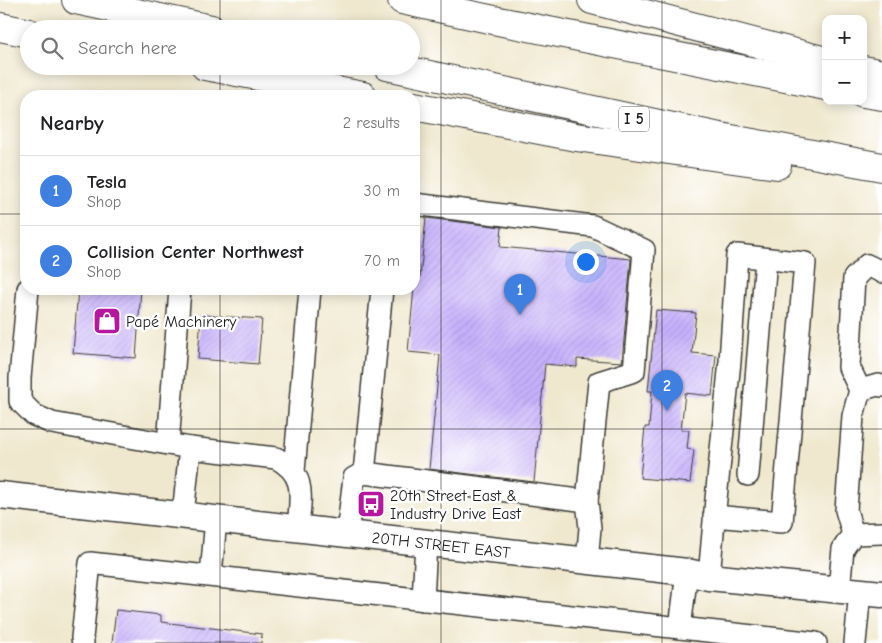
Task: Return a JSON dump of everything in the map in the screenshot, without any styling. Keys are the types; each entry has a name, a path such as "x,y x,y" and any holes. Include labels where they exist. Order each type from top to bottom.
{"highway":[{"path":"76,0 169,20"},
{"path":"402,0 512,24 822,85"},
{"path":"592,0 822,60"},
{"path":"0,27 20,31"},
{"path":"867,71 882,74"},
{"name":"I 5","path":"420,73 715,136 878,167"},
{"path":"252,75 331,90"},
{"path":"867,94 882,96"},
{"path":"420,107 576,137 771,165 878,167"}],"main road":[{"name":"20TH STREET EAST","path":"0,495 860,592"}],"lane":[{"path":"420,205 592,226 644,250 634,371 599,382 587,501 590,528 588,561"},
{"path":"680,628 698,574 714,516 730,361 737,256 805,264 782,522 714,516"},
{"path":"748,475 766,259"},
{"path":"855,643 860,592 843,549 853,534 846,510 854,416 860,390 850,367 854,278 867,265 882,272"},
{"path":"27,295 20,378 20,401 34,415 52,423 190,448 276,458 294,471"},
{"path":"168,444 180,295"},
{"path":"298,528 300,485 294,471 309,295"},
{"path":"364,473 381,295"},
{"path":"860,390 878,385 882,386"},
{"path":"184,516 190,448"},
{"path":"347,534 354,478 364,473 587,501"},
{"path":"211,575 216,519"},
{"path":"853,534 882,533"},
{"path":"423,600 426,543"},
{"path":"84,643 82,638 90,563 816,643"}],"building":[{"path":"426,218 502,227 500,247 631,259 622,362 577,359 577,367 545,364 534,482 429,469 440,355 408,352 413,295 420,295"},
{"name":"Papé Machinery","path":"78,295 141,295 136,358 73,353"},
{"path":"656,310 696,313 692,353 716,355 712,396 685,393 681,430 689,430 687,449 694,450 690,483 640,478 645,427 649,427 652,391 648,391"},
{"path":"201,315 262,319 258,364 198,359"},
{"path":"116,610 161,615 161,622 262,634 261,643 112,643"}],"place":[{"name":"Tesla","path":"520,315"},
{"name":"Papé Machinery","path":"107,321"},
{"name":"Collision Center Northwest","path":"667,411"},
{"name":"20th Street East & Industry Drive East","path":"371,504"}]}
